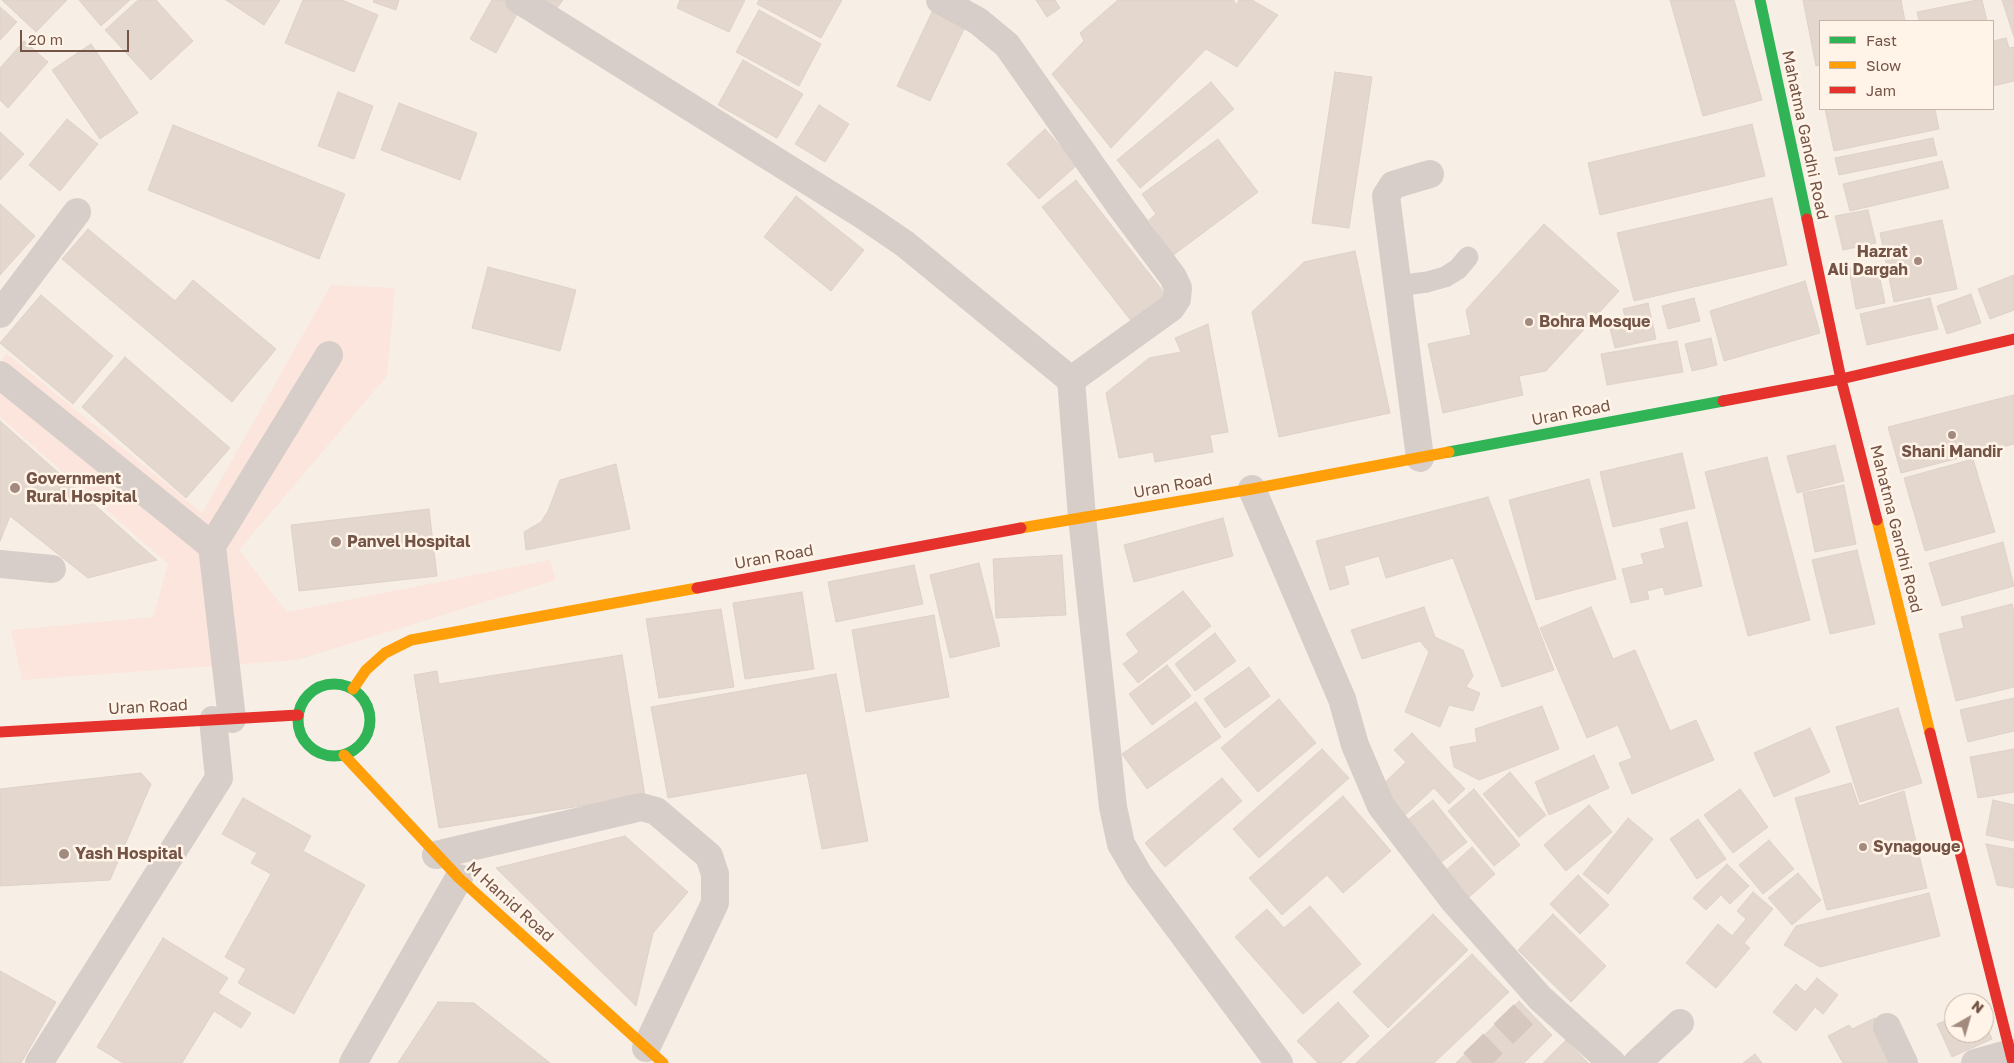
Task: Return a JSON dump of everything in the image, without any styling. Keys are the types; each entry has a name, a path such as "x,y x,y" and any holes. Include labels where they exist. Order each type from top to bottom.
{"main road":[{"name":"Mahatma Gandhi Road","path":"1760,0 1841,379 2012,1058"},
{"name":"Uran Road","path":"353,689 366,670 385,653 411,640 1252,489 1841,379 2014,339"},
{"path":"339,684 353,689 363,698 370,711 370,725 366,738 357,748 344,755 330,756 316,751 306,742 300,729 298,715 303,701 313,691 325,685 339,684"},
{"name":"Uran Road","path":"0,732 298,715"},
{"name":"M Hamid Road","path":"344,755 459,878 655,1055"}],"street":[{"path":"519,0 897,238 1071,380 1082,518 1113,807 1121,844 1139,876 1279,1063"},
{"path":"940,0 978,21 1007,45 1120,206 1173,277 1178,288 1177,299 1172,308 1071,380"},
{"path":"1420,458 1386,196 1392,185 1430,174"},
{"path":"0,314 77,212"},
{"path":"39,1063 219,778 222,720 212,546 329,355"},
{"path":"0,376 212,546"},
{"path":"1252,489 1342,699 1355,745 1381,806 1534,1004 1612,1063"},
{"path":"0,564 52,569"},
{"path":"436,855 641,807 656,811 709,856 715,874 715,903 655,1055"},
{"path":"353,1063 459,878"},
{"path":"1636,1063 1680,1023"},
{"path":"1887,1027 1904,1063"},
{"path":"1975,1063 2012,1058"}],"lane":[{"path":"1397,286 1427,282 1445,277 1458,269 1468,257"}],"shaded area":[{"path":"331,285 395,288 387,376 239,550 287,612 550,560 556,580 297,660 22,680 11,630 153,617 168,564 0,417 0,364 6,353 202,513"}],"building":[{"path":"2,0 67,0 36,32"},
{"path":"79,0 130,0 101,26"},
{"path":"138,0 156,0 193,41 151,80 105,30"},
{"path":"226,0 280,0 264,25"},
{"path":"303,0 342,0 378,15 354,72 285,43"},
{"path":"374,0 399,0 396,10 373,2"},
{"path":"492,0 509,0 521,7 496,53 470,39"},
{"path":"546,0 563,0 557,8"},
{"path":"680,0 745,0 729,32 677,8"},
{"path":"759,0 842,0 821,38 757,4"},
{"path":"1036,0 1055,0 1060,8 1047,17"},
{"path":"1118,0 1233,0 1237,5 1239,0 1252,0 1278,15 1237,67 1206,49 1111,148 1052,74 1084,41 1080,33"},
{"path":"1670,0 1734,0 1762,100 1703,116"},
{"path":"1803,0 1901,0 1905,20 1819,20 1819,65 1816,66"},
{"path":"1982,0 1987,20 1919,20 1917,12"},
{"path":"2002,0 2014,0 2014,37"},
{"path":"0,7 17,22 0,40"},
{"path":"759,10 821,44 799,86 736,52"},
{"path":"932,12 965,27 930,101 897,86"},
{"path":"2006,38 2009,48 2014,47 2014,81 1994,86 1994,41"},
{"path":"24,41 48,62 8,108 0,100 0,68"},
{"path":"91,44 138,113 100,139 52,70"},
{"path":"743,60 803,94 777,138 718,105"},
{"path":"1335,72 1372,77 1349,228 1312,223"},
{"path":"1211,82 1234,109 1140,188 1117,160"},
{"path":"338,92 373,106 354,159 318,146"},
{"path":"399,103 477,133 460,180 381,150"},
{"path":"819,105 849,124 825,162 795,144"},
{"path":"1825,110 1935,110 1939,129 1834,151"},
{"path":"67,119 98,144 60,191 29,165"},
{"path":"1752,124 1765,176 1600,215 1588,163"},
{"path":"173,125 345,194 319,259 148,190"},
{"path":"1045,129 1077,165 1039,199 1007,164"},
{"path":"0,132 24,154 0,180"},
{"path":"1933,138 1937,155 1839,175 1835,158"},
{"path":"1218,139 1258,192 1168,259 1157,246 1164,241 1149,220 1156,214 1142,194"},
{"path":"1942,161 1949,188 1850,211 1843,184"},
{"path":"1076,180 1166,295 1132,322 1042,207"},
{"path":"796,196 864,250 831,291 764,237"},
{"path":"1772,198 1787,265 1634,301 1617,233"},
{"path":"0,204 35,236 0,275"},
{"path":"1868,210 1876,243 1843,250 1835,216"},
{"name":"Hazrat Ali Dargah","path":"1942,220 1957,289 1894,302 1880,233"},
{"name":"Bohra Mosque","path":"1544,224 1619,291 1546,371 1519,376 1523,395 1443,413 1428,344 1471,335 1466,310"},
{"path":"88,229 175,301 193,280 276,349 232,402 62,259"},
{"path":"1355,251 1390,413 1279,437 1252,312 1304,262"},
{"path":"1877,264 1885,303 1856,309 1849,269"},
{"path":"488,267 576,290 560,351 472,328"},
{"path":"2014,275 2014,310 1990,319 1978,289"},
{"path":"1805,281 1820,333 1724,361 1710,311"},
{"path":"1971,294 1981,323 1947,334 1937,306"},
{"path":"41,295 113,356 73,404 0,343"},
{"path":"1694,298 1700,321 1668,329 1662,306"},
{"path":"1930,298 1938,329 1867,345 1860,314"},
{"path":"1648,303 1656,339 1615,348 1609,325 1626,321 1623,309"},
{"path":"1208,324 1228,432 1210,435 1213,452 1155,462 1153,452 1119,458 1106,393 1149,358 1181,352 1175,338"},
{"path":"1711,338 1717,365 1692,371 1685,344"},
{"path":"1677,341 1683,372 1607,385 1601,354"},
{"path":"125,357 230,448 186,498 82,407"},
{"name":"Shani Mandir","path":"2014,395 2014,444 1901,473 1888,427"},
{"path":"0,421 157,560 88,578 10,516 0,541"},
{"path":"1835,445 1844,481 1797,493 1787,456"},
{"path":"1682,453 1695,508 1613,527 1600,472"},
{"path":"1767,457 1810,620 1748,636 1705,472"},
{"path":"1973,459 1995,532 1925,551 1904,478"},
{"path":"616,464 630,529 526,550 524,532 541,522 548,511 560,480"},
{"path":"1589,479 1616,579 1536,600 1509,500"},
{"path":"1844,485 1856,544 1815,552 1803,493"},
{"path":"1488,497 1554,670 1502,687 1453,558 1386,578 1379,556 1344,566 1349,584 1330,590 1316,541"},
{"path":"429,509 437,576 299,591 291,525"},
{"path":"1223,518 1233,556 1134,582 1124,545"},
{"path":"1687,522 1702,586 1665,595 1663,587 1647,591 1649,599 1631,603 1622,569 1644,564 1641,554 1665,548 1660,529"},
{"path":"2003,542 2014,586 1942,606 1929,563"},
{"path":"1857,550 1875,624 1830,634 1812,560"},
{"path":"1062,555 1066,615 996,618 993,559"},
{"path":"979,563 1000,646 950,658 930,575"},
{"path":"914,565 923,604 836,622 828,582"},
{"path":"1183,591 1211,626 1138,683 1123,664 1139,652 1126,634"},
{"path":"802,592 814,669 745,679 733,603"},
{"path":"2012,604 2014,612 2014,687 1956,701 1939,634 1964,628 1961,617"},
{"path":"1424,607 1435,637 1463,650 1473,676 1466,687 1480,693 1473,711 1449,705 1440,727 1405,712 1429,652 1420,641 1362,659 1351,630"},
{"path":"1591,607 1613,659 1635,650 1670,731 1696,720 1714,760 1632,794 1619,763 1632,758 1618,725 1587,738 1540,628"},
{"path":"721,609 734,687 659,698 646,619"},
{"path":"934,615 949,697 866,712 852,630"},
{"path":"1215,633 1236,661 1195,691 1175,664"},
{"path":"622,655 645,796 439,828 414,675 437,671 439,684"},
{"path":"1167,665 1191,696 1152,725 1129,694"},
{"path":"1249,667 1270,696 1225,728 1204,699"},
{"path":"836,674 868,841 822,849 807,773 668,798 651,707"},
{"path":"2014,698 2014,731 1968,742 1960,710"},
{"path":"1279,699 1316,743 1258,792 1221,748"},
{"path":"1196,702 1221,737 1147,789 1122,754"},
{"path":"1542,706 1559,749 1479,780 1454,767 1450,747 1477,742 1475,729"},
{"path":"1898,708 1922,783 1860,802 1836,727"},
{"path":"1810,728 1830,772 1774,797 1754,753"},
{"path":"1412,733 1465,789 1449,804 1434,788 1402,818 1376,791 1406,762 1394,750"},
{"path":"1322,749 1349,778 1259,858 1233,829"},
{"path":"2014,749 2014,792 1978,798 1970,757"},
{"path":"1594,755 1609,788 1549,815 1535,782"},
{"path":"1510,772 1546,815 1519,837 1483,794"},
{"path":"141,773 151,784 110,880 0,886 0,789"},
{"path":"1222,778 1242,801 1165,867 1145,843"},
{"name":"Synagouge","path":"1851,783 1859,806 1904,791 1927,888 1827,910 1795,798"},
{"path":"1474,789 1520,845 1494,866 1448,811"},
{"path":"1740,789 1768,827 1733,853 1704,815"},
{"path":"1343,796 1391,851 1343,893 1327,875 1282,915 1249,878"},
{"path":"243,798 311,836 303,851 365,885 294,1014 238,983 246,969 225,957 271,874 251,863 257,853 222,834"},
{"path":"1433,800 1467,842 1439,864 1405,822"},
{"path":"1993,800 2014,805 2014,841 1986,835"},
{"path":"1589,805 1612,832 1566,871 1544,845"},
{"path":"1628,818 1653,839 1608,894 1583,874"},
{"path":"1698,819 1726,859 1697,879 1670,839"},
{"path":"625,836 688,892 653,933 636,1006 496,868"},
{"path":"1769,840 1794,869 1763,894 1739,865"},
{"path":"1986,844 2014,849 2014,888 1997,885"},
{"path":"1472,847 1495,874 1467,899 1444,872"},
{"path":"1727,864 1749,886 1730,904 1721,895 1706,910 1693,898"},
{"path":"1798,873 1821,900 1792,925 1768,898"},
{"path":"1578,875 1609,905 1580,934 1550,904"},
{"path":"1753,892 1773,909 1744,943 1750,948 1716,988 1686,963 1718,924 1732,936 1746,919 1737,911"},
{"path":"1929,893 1940,936 1820,967 1784,945 1796,926"},
{"path":"1310,906 1361,964 1303,1014 1235,937 1267,909 1284,928"},
{"path":"1433,914 1468,950 1388,1028 1353,992"},
{"path":"1553,914 1606,966 1571,1002 1518,950"},
{"path":"163,938 228,978 218,993 251,1013 241,1028 214,1011 182,1063 123,1063 97,1047"},
{"path":"1472,954 1509,992 1434,1063 1356,1063"},
{"path":"0,971 56,1002 21,1063 0,1063"},
{"path":"1817,978 1838,995 1823,1014 1815,1007 1796,1031 1773,1012 1796,984 1805,992"},
{"path":"1519,1001 1552,1035 1524,1063 1456,1063"},
{"path":"438,1002 474,1003 550,1063 398,1063"},
{"path":"1338,1002 1369,1036 1341,1063 1318,1063 1297,1041"},
{"path":"1875,1018 1896,1058 1886,1063 1843,1063 1828,1036 1849,1025 1852,1029"},
{"path":"1944,1021 1944,1039 1937,1024"},
{"path":"1566,1040 1588,1063 1543,1063"},
{"path":"1946,1043 1983,1043 1952,1057"},
{"path":"1755,1054 1762,1063 1743,1063"}],"tunnel":[{"path":"1473,1063 1528,1010"}],"traffic: fast":[{"path":"1760,0 1807,219"},
{"path":"1449,452 1723,401"},
{"path":"334,684 354,690 364,700 370,720 364,740 354,750 334,756 314,750 304,740 298,720 304,700 314,690 334,684"}],"traffic: slow":[{"path":"1021,528 1252,489 1449,452"},
{"path":"1877,520 1930,733"},
{"path":"353,689 366,670 385,653 411,640 697,588"},
{"path":"344,755 459,878 663,1063"}],"traffic: jam":[{"path":"1807,219 1841,379 1877,520"},
{"path":"1723,401 1841,379 2014,339"},
{"path":"697,588 1021,528"},
{"path":"0,732 298,715"},
{"path":"1930,733 2013,1063"}],"place":[{"name":"Hazrat Ali Dargah","path":"1918,261"},
{"name":"Bohra Mosque","path":"1529,322"},
{"name":"Shani Mandir","path":"1952,435"},
{"name":"Government Rural Hospital","path":"15,488"},
{"name":"Panvel Hospital","path":"336,542"},
{"name":"Synagouge","path":"1863,847"},
{"name":"Yash Hospital","path":"64,854"}]}
